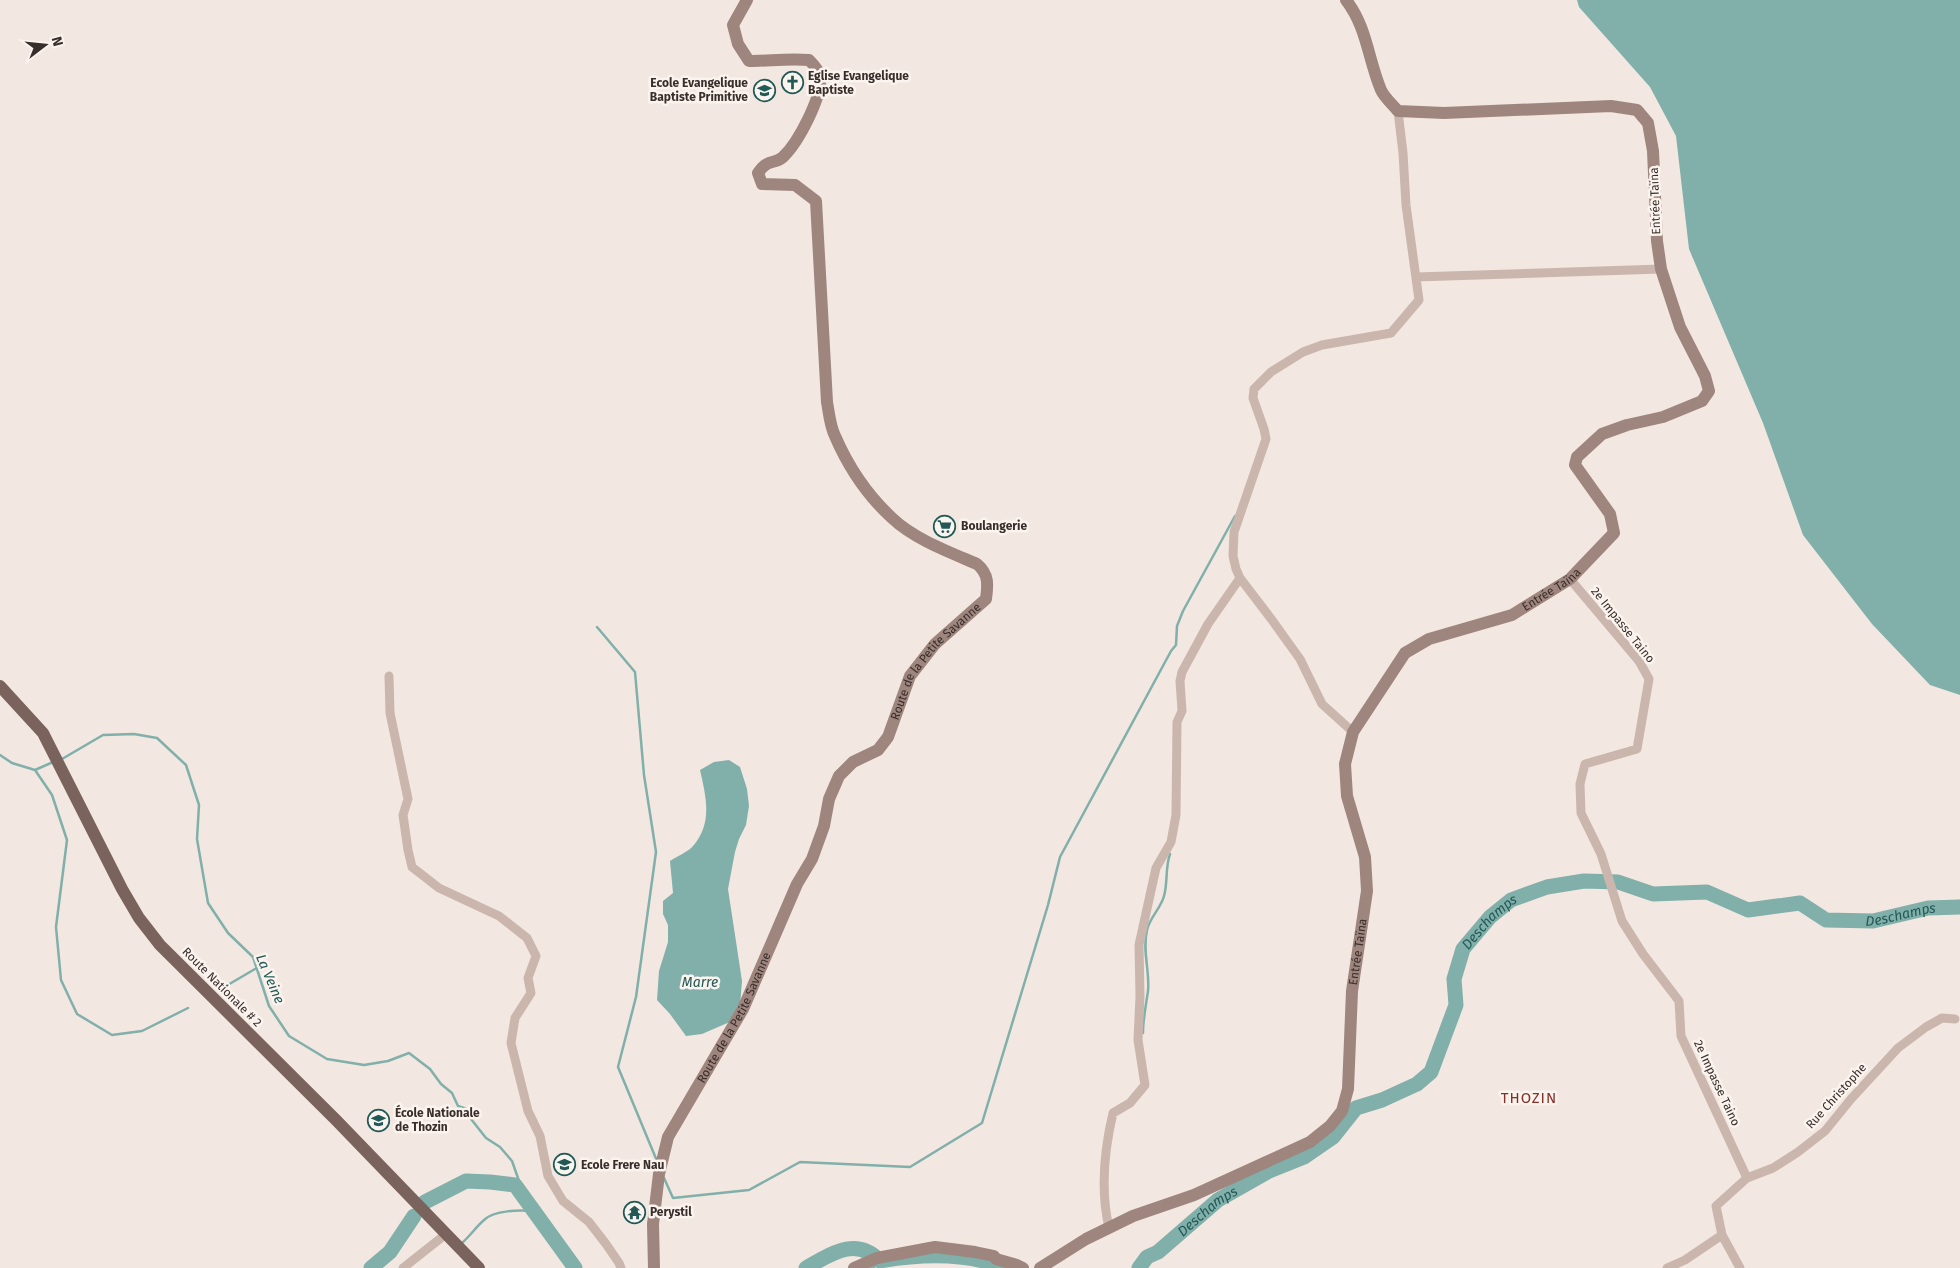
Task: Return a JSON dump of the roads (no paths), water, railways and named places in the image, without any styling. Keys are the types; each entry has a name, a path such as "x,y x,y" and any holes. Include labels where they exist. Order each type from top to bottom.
{"main road":[{"name":"Route Nationale # 2","path":"0,686 43,733 122,889 139,918 160,945 336,1120 479,1268"}],"street":[{"name":"Route de la Petite Savanne","path":"654,1268 653,1224 659,1174 668,1137 743,1009 797,884 812,858 824,826 829,799 839,776 853,762 878,750 888,737 910,676 935,644 986,600 988,583 984,570 976,564 920,537 893,519 868,492 851,468 834,435 826,402 816,200 795,184 762,184 758,173 764,164 782,158 794,144 819,92 820,74 810,60 792,58 768,61 749,60 738,44 733,25 747,0"},
{"path":"1346,0 1357,15 1362,27 1381,92 1398,111 1406,205 1419,300 1391,333 1322,345 1303,352 1271,372 1254,389 1252,398 1266,439 1234,532 1233,556 1240,578 1300,659 1322,704 1352,732"},
{"name":"Entrée Taïna","path":"1040,1268 1074,1245 1133,1216 1194,1195 1310,1142 1330,1126 1342,1110 1348,1089 1352,991 1367,891 1365,857 1347,796 1345,764 1352,732 1405,653 1428,639 1512,616 1570,579 1614,533 1610,514 1575,465 1578,458 1602,434 1627,425 1663,417 1702,401 1710,391 1705,376 1680,328 1660,269 1656,241 1650,132 1648,123 1636,110 1611,106 1444,113 1398,111"},
{"path":"1416,277 1660,269"},
{"path":"1109,1228 1103,1198 1103,1186 1105,1159 1113,1113 1130,1103 1145,1086 1138,1040 1140,996 1138,945 1156,868 1171,842 1176,815 1177,722 1182,711 1180,681 1182,672 1208,624 1240,578"},
{"name":"2e Impasse Taino","path":"1570,579 1639,661 1650,679 1637,749 1585,764 1580,784 1581,813 1601,854 1622,921 1643,954 1679,1001 1681,1036 1747,1178"},
{"path":"389,676 390,713 408,799 404,815 412,867 439,888 499,916 527,938 536,956 528,978 531,994 515,1018 511,1043 528,1111 540,1136 548,1176 563,1201 589,1222 611,1250 620,1263 621,1268"},
{"name":"Rue Christophe","path":"1740,1268 1722,1235 1716,1206 1747,1178 1773,1168 1798,1152 1824,1131 1898,1048 1926,1027 1942,1018 1955,1019"},
{"path":"404,1268 446,1234"},
{"path":"1667,1268 1685,1260 1722,1235"},
{"path":"858,1266 877,1258 935,1248 994,1256 996,1259 1017,1264 1023,1268"}],"water":[{"path":"1577,0 1960,0 1960,695 1930,685 1872,624 1803,535 1763,423 1689,249 1676,136 1650,87 1579,7"},
{"name":"Marre","path":"729,760 740,767 747,789 749,806 746,825 735,852 728,889 742,981 740,1006 732,1021 702,1034 686,1036 657,1000 659,971 668,942 668,925 663,914 663,901 673,893 670,861 691,848 699,837 706,819 706,800 700,770 714,762"}],"waterway":[{"path":"664,1178 673,1198 749,1190 800,1162 910,1167 982,1123 1048,905 1060,857 1171,651 1176,645 1177,626 1183,611 1235,516"},
{"path":"597,627 635,672 644,775 656,852 636,997 618,1067 657,1161"},
{"name":"La Veine","path":"62,759 103,735 134,734 157,738 186,765 199,805 197,839 208,903 228,933 253,957 269,1006 289,1036 327,1059 364,1065 388,1061 409,1053 430,1069 441,1084 452,1093 458,1106 467,1109 471,1119 486,1138 500,1147 512,1161 525,1198"},
{"path":"0,755 12,763 35,770 52,795 67,840 56,927 61,980 77,1014 112,1035 142,1031 188,1008"},
{"name":"La Veine","path":"35,770 53,762"},
{"path":"1143,1033 1148,991 1147,930 1164,896 1170,854"},
{"name":"Deschamps","path":"1139,1268 1147,1257 1158,1252 1218,1200 1269,1171 1304,1157 1333,1137 1356,1108 1382,1100 1417,1084 1431,1072 1456,1005 1454,979 1463,949 1490,917 1511,900 1547,887 1584,881 1618,882 1653,894 1707,892 1748,910 1800,903 1826,920 1873,921 1928,908 1960,907"},
{"path":"226,986 255,969"},
{"name":"Deschamps","path":"425,1202 466,1181 515,1185 575,1268"},
{"path":"462,1243 481,1223 494,1214 508,1211 534,1211"},
{"name":"Deschamps","path":"371,1268 390,1252 414,1216"},
{"name":"Deschamps","path":"806,1268 834,1253 853,1249 862,1250 880,1261 911,1257 943,1256 975,1259 1005,1268"},
{"path":"871,1268 886,1262"}],"place":[{"name":"Eglise Evangelique Baptiste","path":"792,83"},
{"name":"Ecole Evangelique Baptiste Primitive","path":"764,90"},
{"name":"Boulangerie","path":"945,526"},
{"name":"École Nationale de Thozin","path":"379,1120"},
{"name":"Ecole Frere Nau","path":"565,1165"},
{"name":"Perystil","path":"634,1212"}],"district":[{"name":"THOZIN","path":"1529,1098"}]}
